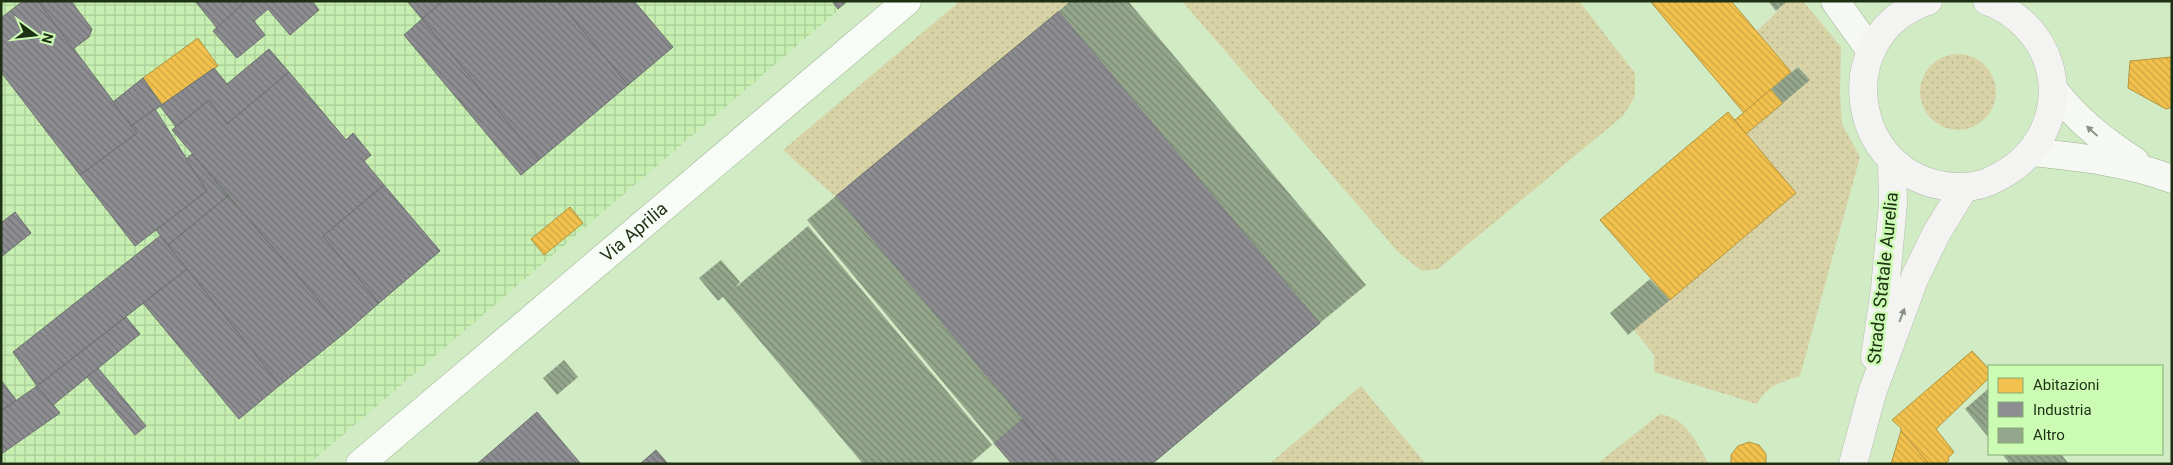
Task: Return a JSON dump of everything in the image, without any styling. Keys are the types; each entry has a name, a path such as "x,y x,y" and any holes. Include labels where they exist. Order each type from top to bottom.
{"main road":[{"name":"Strada Statale Aurelia","path":"1912,4 1888,27 1871,51 1863,80 1864,110 1874,139 1892,162 1914,177 1938,186 1964,188 1989,182 2013,170 2032,152 2044,134 2051,112 2054,90 2048,61 2035,36 2013,8 1986,1"},
{"name":"Strada Statale Aurelia","path":"1872,393 1893,204 1892,162"},
{"name":"Strada Statale Aurelia","path":"1853,464 1872,393 1915,277 1936,234 1964,188"}],"street":[{"name":"Via Aprilia","path":"360,464 907,1"},
{"path":"1835,1 1871,51"},
{"path":"2054,90 2069,110 2102,140 2146,169"},
{"path":"2032,152 2088,158 2146,169 2172,179"}],"shaded area":[{"path":"1,1 849,1 309,464 1,464"},
{"path":"960,1 1070,1 837,198 783,150"},
{"path":"1182,1 1579,1 1635,73 1635,96 1623,116 1438,269 1422,271 1398,252"},
{"path":"1788,1 1803,1 1841,47 1840,93 1842,124 1860,157 1800,376 1770,388 1757,404 1654,372 1654,355 1634,330 1795,193 1746,134 1810,80 1798,67 1791,72 1757,31"},
{"path":"1958,54 1973,57 1985,65 1993,77 1996,92 1993,107 1985,119 1973,127 1958,130 1943,127 1931,119 1923,107 1920,92 1923,77 1931,65 1943,57"},
{"path":"1361,386 1426,464 1269,464"},
{"path":"1660,414 1670,417 1685,426 1709,464 1597,464"}],"building: Abitazioni":[{"path":"1650,1 1731,1 1791,72 1744,113"},
{"path":"198,38 218,66 162,105 143,78"},
{"path":"2172,57 2172,107 2166,109 2128,88 2130,61"},
{"path":"1771,89 1783,103 1746,134 1735,120"},
{"path":"1728,112 1796,193 1670,300 1600,220"},
{"path":"570,207 583,223 544,255 531,239"},
{"path":"1972,351 1988,368 1988,379 1936,429 1954,452 1945,464 1929,464 1901,431 1901,428 1892,420"},
{"path":"1901,431 1929,464 1891,464"},
{"path":"1749,442 1759,445 1766,454 1766,464 1731,464 1731,455 1738,446"}],"building: Industria":[{"path":"23,1 38,1 137,133 80,175 1,72 1,18"},
{"path":"38,1 71,1 92,29 89,37 73,49"},
{"path":"195,1 246,1 217,28"},
{"path":"246,1 312,1 319,10 290,35 268,9 254,21 265,35 237,58 213,31"},
{"path":"407,1 443,1 422,19"},
{"path":"443,1 558,1 628,85 539,160 422,19"},
{"path":"558,1 634,1 673,47 628,85"},
{"path":"832,1 847,1 838,9"},
{"path":"1059,11 1320,323 1152,464 1060,464 836,196"},
{"path":"422,19 539,160 521,175 404,35"},
{"path":"269,49 289,72 227,124 209,100 176,127 160,106 214,68 227,84"},
{"path":"289,72 346,140 353,133 371,155 364,161 384,185 323,236 379,303 346,332 172,130 209,100 227,124"},
{"path":"143,78 162,105 131,126 113,102"},
{"path":"155,109 207,191 135,246 80,175 137,133 131,126"},
{"path":"192,154 228,196 168,245 156,230 207,191 186,159"},
{"path":"384,185 440,251 379,303 323,236"},
{"path":"228,196 346,332 280,385 168,245"},
{"path":"15,212 31,233 1,257 1,223"},
{"path":"160,236 187,269 37,386 13,352"},
{"path":"187,269 280,385 239,419 143,303"},
{"path":"126,317 140,334 53,405 37,386"},
{"path":"98,368 146,426 135,435 87,377"},
{"path":"1,380 16,400 1,411"},
{"path":"37,386 60,413 7,450 1,442 1,411"},
{"path":"537,412 581,464 477,464"},
{"path":"1022,419 1060,464 1012,464 994,443"},
{"path":"1,442 7,450 1,454"},
{"path":"656,450 668,464 640,464"}],"building: Altro":[{"path":"1070,1 1128,1 1366,285 1320,323 1059,11"},
{"path":"1768,1 1788,1 1776,11"},
{"path":"1798,67 1810,80 1783,103 1771,89"},
{"path":"836,196 1022,419 994,443 807,220"},
{"path":"808,226 992,445 970,464 863,464 723,297 718,301 699,278 721,260 740,282 735,288"},
{"path":"1650,279 1670,300 1628,335 1610,313"},
{"path":"564,360 578,377 557,395 543,378"},
{"path":"1988,389 1988,437 1965,409"},
{"path":"2003,455 2062,455 2069,464 2010,464"}]}
